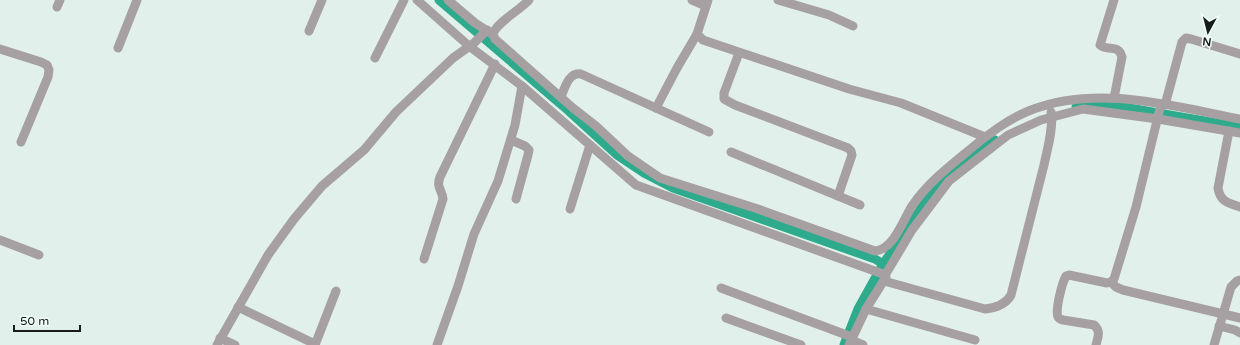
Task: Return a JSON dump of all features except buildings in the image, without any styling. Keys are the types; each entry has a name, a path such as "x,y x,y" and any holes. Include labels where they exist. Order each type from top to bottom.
{"street":[{"path":"118,48 137,0"},
{"path":"310,31 322,0"},
{"path":"375,58 404,0"},
{"path":"417,0 522,86 636,185 882,275 985,309 992,308 1008,301 1011,295 1044,165 1048,144 1051,111"},
{"path":"448,0 596,126 628,156 660,178 758,209 875,251 882,250 888,244 901,228 912,206 931,183 985,137 1024,113 1083,109 1160,110 1240,119"},
{"path":"235,345 219,342 268,255 294,219 322,186 358,155 402,106 453,58 497,27 529,0"},
{"path":"656,108 697,34 707,3 692,0"},
{"path":"778,0 829,15 853,26"},
{"path":"1114,0 1100,45 1103,48 1117,49 1121,53 1122,57 1114,98"},
{"path":"697,34 703,40 739,53 849,89 901,103 985,137"},
{"path":"1096,345 1099,333 1098,328 1094,325 1063,320 1057,316 1063,283 1066,276 1069,275 1108,283 1114,279 1136,207 1160,110 1182,42 1186,38 1191,39 1240,54"},
{"path":"0,49 41,62 47,65 49,70 48,77 21,142"},
{"path":"739,53 724,93 724,99 735,105 848,148 852,155 838,196"},
{"path":"424,259 443,199 438,187 440,177 494,64"},
{"path":"561,97 572,75 576,73 581,74 709,132"},
{"path":"437,345 458,286 474,234 498,181 515,126 522,86"},
{"path":"849,339 866,309 882,275 912,230 948,181 1008,135 1041,120 1051,111 1077,98 1114,98 1240,133"},
{"path":"1229,131 1218,188 1219,196 1224,201 1240,207"},
{"path":"511,140 525,146 529,150 516,199"},
{"path":"570,209 590,145"},
{"path":"731,152 860,205"},
{"path":"0,240 39,255"},
{"path":"1214,345 1231,287 1237,280 1240,280"},
{"path":"1111,282 1116,287 1123,290 1240,318"},
{"path":"721,288 863,345"},
{"path":"238,307 315,344 336,291"},
{"path":"866,309 975,340"},
{"path":"726,318 801,345"},
{"path":"1219,326 1235,330 1240,333"}],"waterway":[{"path":"439,0 563,106 617,155 644,173 673,188 875,259 883,264"},
{"path":"1076,107 1106,104 1240,127"},
{"path":"844,345 858,309 883,264 928,198 943,180 995,140"}]}
